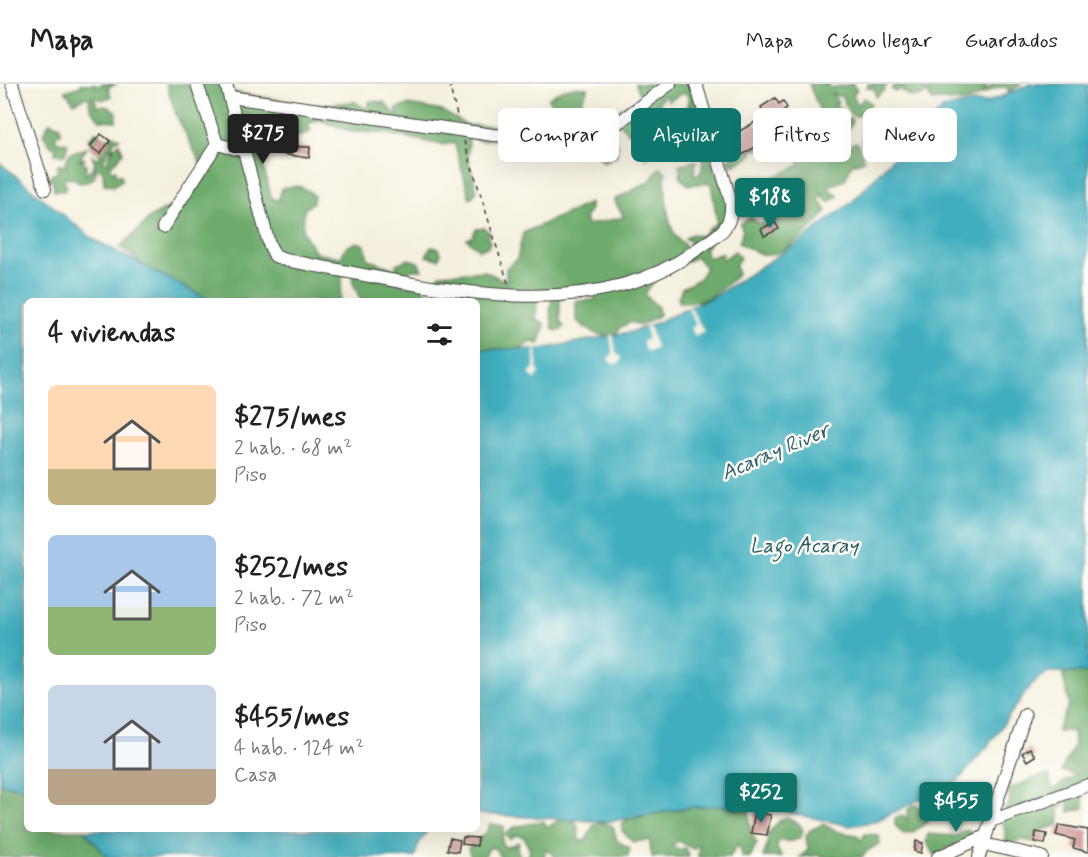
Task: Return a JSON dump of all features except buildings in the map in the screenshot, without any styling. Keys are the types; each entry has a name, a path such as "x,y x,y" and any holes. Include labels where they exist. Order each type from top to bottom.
{"street":[{"path":"12,84 45,189"},
{"path":"197,84 217,144"},
{"path":"226,84 269,244 275,256 285,260 434,287 512,295 571,295 618,287 662,270 689,255 727,226 732,216 731,202 696,84"},
{"path":"230,97 544,140 572,139 611,128 670,84"},
{"path":"217,144 244,152"},
{"path":"163,227 217,144"},
{"path":"979,857 1025,715"},
{"path":"991,821 1088,785"},
{"path":"939,857 985,840 1042,857"}],"path":[{"path":"449,84 512,295"}],"green space":[{"path":"80,84 96,84 97,88 101,84 117,84 108,87 111,97 101,100 94,96 92,98 96,100 96,106 106,106 117,112 116,121 100,120 90,108 89,98 86,97 74,103 65,91 81,86"},
{"path":"166,84 231,84 233,92 310,105 355,102 367,109 370,101 384,102 398,118 396,109 408,105 442,111 467,125 498,127 498,140 480,141 469,137 468,159 477,191 470,199 454,142 443,145 384,133 352,132 320,120 307,124 311,131 302,136 271,136 258,145 271,197 278,201 282,188 296,186 307,190 314,196 313,202 304,210 303,232 316,253 341,257 346,247 357,242 365,245 368,259 397,270 396,264 409,259 418,262 422,270 411,270 403,277 406,280 410,275 422,284 424,292 437,295 442,291 437,278 440,274 484,271 506,281 506,268 517,259 523,233 590,203 585,219 588,225 624,217 614,200 650,181 660,167 666,172 665,187 671,224 677,238 687,248 691,243 685,238 692,234 701,236 717,222 711,183 689,185 681,179 679,164 696,162 694,175 700,174 702,162 712,162 719,177 729,215 705,249 708,258 723,253 722,260 735,251 740,258 735,265 738,274 712,296 697,302 680,303 678,298 682,288 699,279 706,268 697,257 667,271 654,281 645,295 658,307 659,315 640,326 630,322 620,328 617,334 610,335 595,333 576,320 576,301 594,300 597,294 566,294 560,301 560,321 564,327 560,331 553,330 550,309 553,294 548,289 541,289 532,296 537,302 536,319 544,323 545,328 539,344 532,342 519,349 480,349 480,298 360,298 352,281 354,271 342,276 340,298 205,298 148,268 120,247 151,217 187,198 203,168 176,115"},
{"path":"635,84 692,84 698,108 688,108 688,96 684,93 668,101 665,95 659,102 660,108 631,108 631,131 629,133 619,124 619,109 636,100 640,95"},
{"path":"809,84 831,84 826,85 830,88 852,84 857,89 853,95 858,105 864,98 871,103 868,108 863,108 863,112 856,117 851,114 851,108 847,108 842,97 832,94 838,102 834,105 841,108 818,108"},
{"path":"868,84 887,84 876,97 875,89 867,88"},
{"path":"896,84 921,84 928,93 918,97 912,96 902,91 903,87 896,92 891,89"},
{"path":"929,84 986,84 984,91 993,84 1021,84 1008,92 1007,87 1002,87 967,101 958,102 933,101 929,97"},
{"path":"588,88 581,103 582,108 552,108 548,99 566,89"},
{"path":"50,122 60,126 61,134 55,136 57,142 68,143 65,155 55,154 56,148 48,143 43,134"},
{"path":"95,132 110,140 111,134 120,138 113,142 113,148 108,150 103,162 107,163 110,153 119,143 123,153 110,167 111,171 116,170 115,173 121,175 122,180 113,186 104,184 103,171 99,168 95,169 97,172 93,174 95,177 87,182 79,183 76,179 65,178 64,183 67,185 64,191 54,191 53,181 50,180 51,175 57,173 58,164 67,167 65,163 70,153 87,148 81,156 85,160 79,160 86,164 85,175 95,165 92,155 98,160 100,154 90,146 91,142 88,140"},
{"path":"857,142 863,157 863,160 852,164 845,180 827,187 838,196 829,202 823,198 822,193 819,200 827,211 790,246 772,255 765,255 739,243 743,230 740,224 751,217 760,224 765,224 771,218 765,210 757,212 746,207 753,193 775,177 798,166 800,162 851,162 851,146"},
{"path":"753,149 750,157 741,161 741,156"},
{"path":"485,228 490,233 487,236 490,242 488,247 479,250 467,239 472,237 476,229"},
{"path":"431,247 439,248 441,253 439,259 426,256"},
{"path":"1088,664 1088,781 1082,793 1084,808 1069,812 1068,797 1059,810 1059,825 1036,832 1034,842 1021,840 1005,844 1005,829 1000,815 1010,803 1008,788 1049,775 1053,790 1075,774 1061,771 1074,745 1073,731 1057,731 1069,704 1063,675 1075,667"},
{"path":"0,784 24,788 24,832 86,832 107,857 0,857"},
{"path":"915,805 922,808 929,821 913,832 903,834 895,825 895,818 902,815 907,819 908,809"},
{"path":"716,806 749,809 751,833 757,843 750,857 741,857 738,844 730,857 698,857 699,845 693,849 679,841 672,845 678,850 685,848 689,857 652,857 649,840 633,842 622,831 622,823 628,819 693,807"},
{"path":"787,817 800,825 803,831 800,838 793,841 778,841 777,849 782,857 763,857 768,843 767,835 780,820"},
{"path":"561,819 574,820 578,826 579,841 586,840 593,826 600,822 613,826 617,841 630,848 628,856 555,857 546,849 544,857 527,857 530,851 524,837 516,835 510,839 505,835 514,827 543,821 548,827"},
{"path":"490,824 504,826 502,841 505,848 519,842 517,849 520,856 524,857 500,857 497,850 490,847 484,857 471,857 468,849 487,831"},
{"path":"823,824 838,832 857,835 861,841 865,834 879,835 880,843 862,857 821,857 820,855 800,857 808,850 806,836 810,830"},
{"path":"970,830 971,837 935,855 926,842 928,834 957,836 963,831"}],"water":[{"name":"Lago Acaray","path":"1030,84 1088,84 1088,673 1048,672 1031,685 987,747 958,781 876,821 850,826 773,809 716,806 693,807 607,822 480,814 480,349 541,349 630,332 649,326 715,296 799,242 853,201 889,162 957,162 957,108 947,108 973,102 988,102"},
{"path":"0,163 93,239 205,298 24,298 24,788 0,784"},
{"path":"86,832 427,832 418,845 415,857 107,857"}],"pier":[{"path":"690,307 704,332 695,336 691,328 696,325 688,308"},
{"path":"649,326 656,349 645,351 643,341 648,340 645,327"},
{"path":"610,335 613,335 616,353 622,358 619,363 613,364 608,359 613,354"},
{"path":"535,349 537,349 537,369 540,372 535,379 529,374 534,368"}],"water label":[{"name":"Acaray River","path":"775,451"}]}
